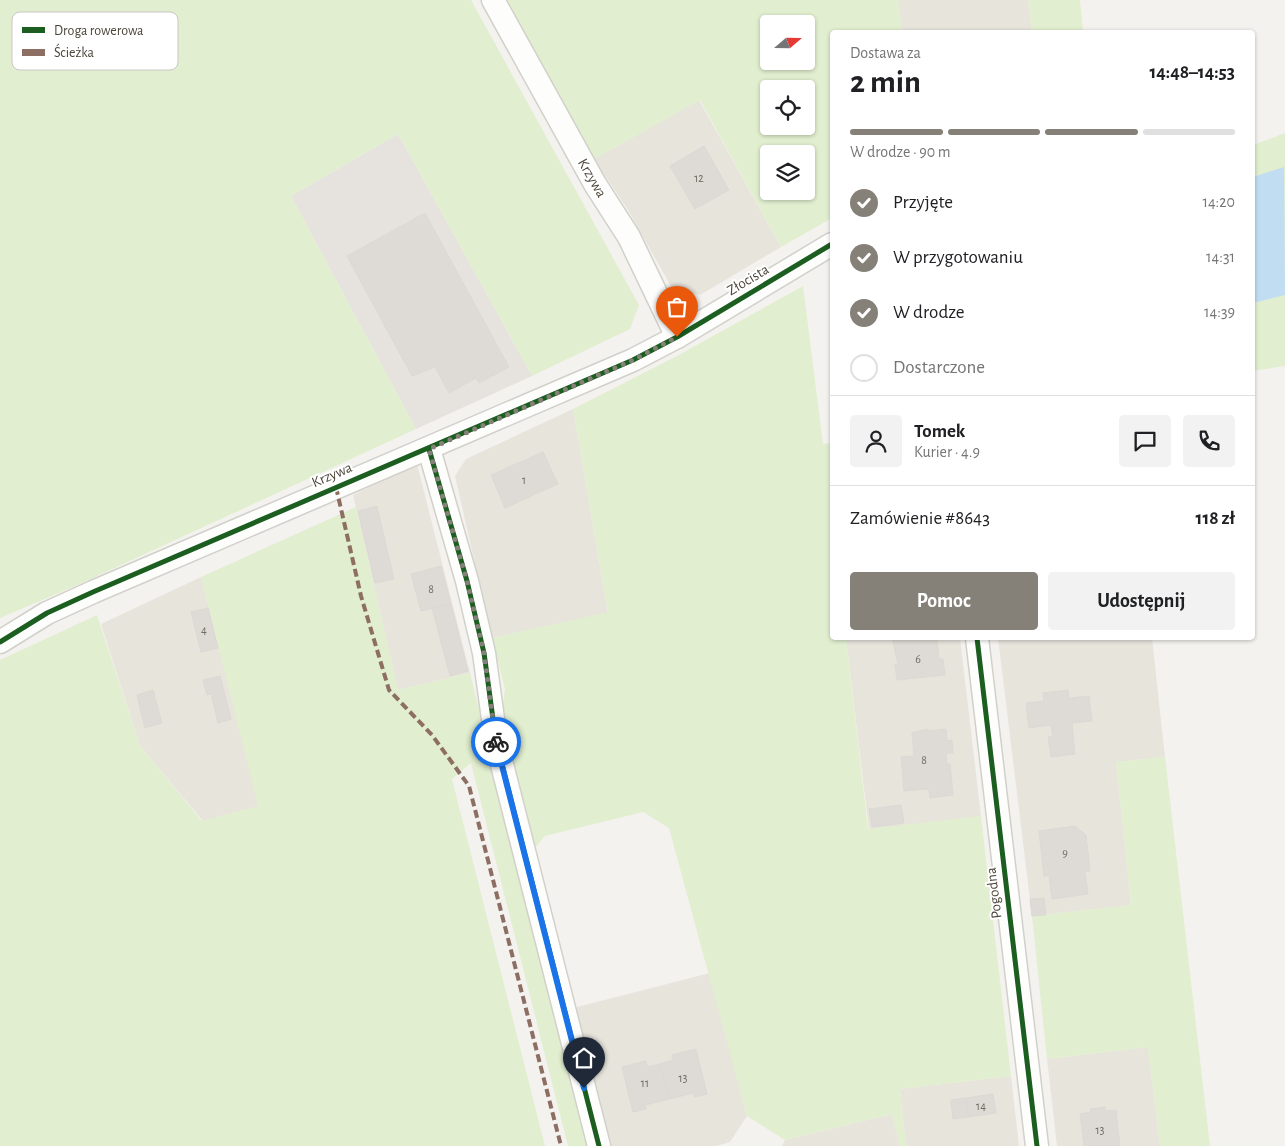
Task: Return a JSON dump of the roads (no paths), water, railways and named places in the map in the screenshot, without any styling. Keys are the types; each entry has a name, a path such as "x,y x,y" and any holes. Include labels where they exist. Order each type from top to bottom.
{"street":[{"name":"Krzywa","path":"0,642 47,613 633,360 677,337 629,237 595,184 493,0"},
{"name":"Złocista","path":"677,337 830,245"},
{"path":"429,449 471,599 484,653 496,741 598,1146"},
{"name":"Pogodna","path":"977,640 1037,1146"}],"water":[{"path":"1284,167 1285,295 1255,302 1255,176"}]}
